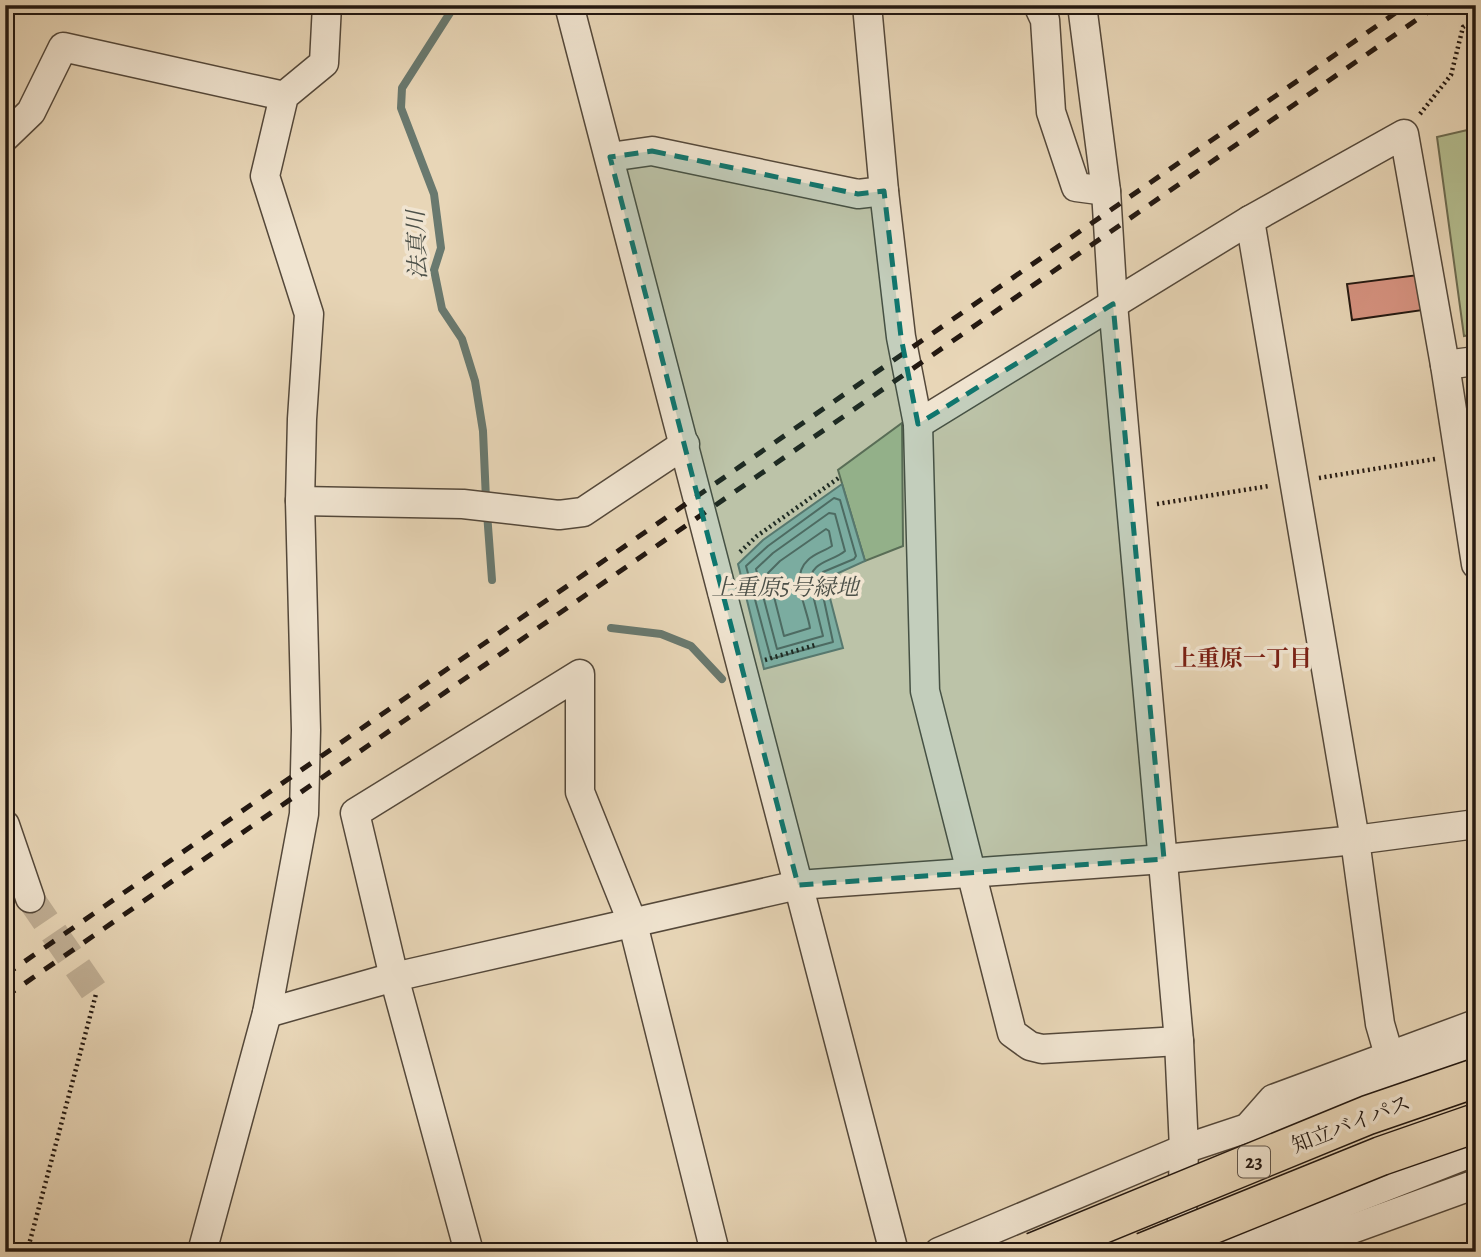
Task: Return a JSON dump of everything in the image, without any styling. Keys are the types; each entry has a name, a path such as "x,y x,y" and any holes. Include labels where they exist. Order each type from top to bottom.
{"highway":[{"name":"知立バイパス","path":"1034,1252 1368,1115 1476,1078"},
{"name":"知立バイパス","path":"1144,1252 1381,1156 1476,1123"}],"street":[{"path":"202,1252 267,1013 304,814 306,730 300,501 309,314 265,176 284,96 324,63 327,5"},
{"path":"569,5 894,1252"},
{"path":"867,5 901,337 918,424 925,691 1012,1033 1030,1046 1042,1049 1179,1041"},
{"path":"1038,5 1045,20 1051,112 1076,187 1106,191"},
{"path":"1082,5 1106,191 1113,304 1179,1041 1184,1149 1181,1252"},
{"path":"5,138 32,112 63,47 284,96"},
{"path":"918,424 1250,220 1404,134 1445,365 1476,564"},
{"path":"610,157 652,151 858,194 884,191"},
{"path":"1250,220 1355,840 1380,1024 1389,1055"},
{"path":"1445,365 1476,361"},
{"path":"300,501 463,504 559,515 583,512 685,444"},
{"path":"469,1252 394,977 355,813 580,674 580,792 633,924 715,1252"},
{"path":"267,1013 394,977 798,885 1164,859 1355,840 1476,824"},
{"path":"5,825 30,898"},
{"path":"1247,1128 1273,1099 1476,1024"},
{"path":"939,1252 1184,1149 1476,1052"},
{"path":"1235,1248 1476,1152"},
{"path":"1235,1248 1275,1252 1294,1250 1476,1184"}],"path":[{"path":"1404,134 1451,75 1463,27 1476,19"},
{"path":"736,556 757,536 840,477"},
{"path":"757,662 815,645"},
{"path":"27,1252 96,994"}],"highlighted area":[{"path":"652,151 858,194 884,191 901,337 918,424 1113,304 1164,859 798,885 610,157"}],"green space":[{"path":"1476,128 1476,334 1464,336 1437,137"},
{"path":"902,423 903,546 865,561 838,470"}],"water":[{"name":"上重原5号緑地","path":"842,484 865,561 825,579 843,648 764,669 738,564 763,540"}],"building":[{"path":"1418,275 1423,310 1352,320 1347,284"}],"waterway":[{"name":"法真川","path":"455,5 402,88 401,108 434,194 441,248 434,270 442,309 462,339 475,381 483,431 486,500"},
{"name":"法真川","path":"487,513 492,580"},
{"name":"法真川","path":"611,628 661,634 691,646 722,679"}],"tunnel":[{"path":"30,898 96,994"}],"railway":[{"path":"5,975 1407,5"},
{"path":"5,997 1438,5"}],"district":[{"name":"上重原一丁目","path":"1243,658"}]}
